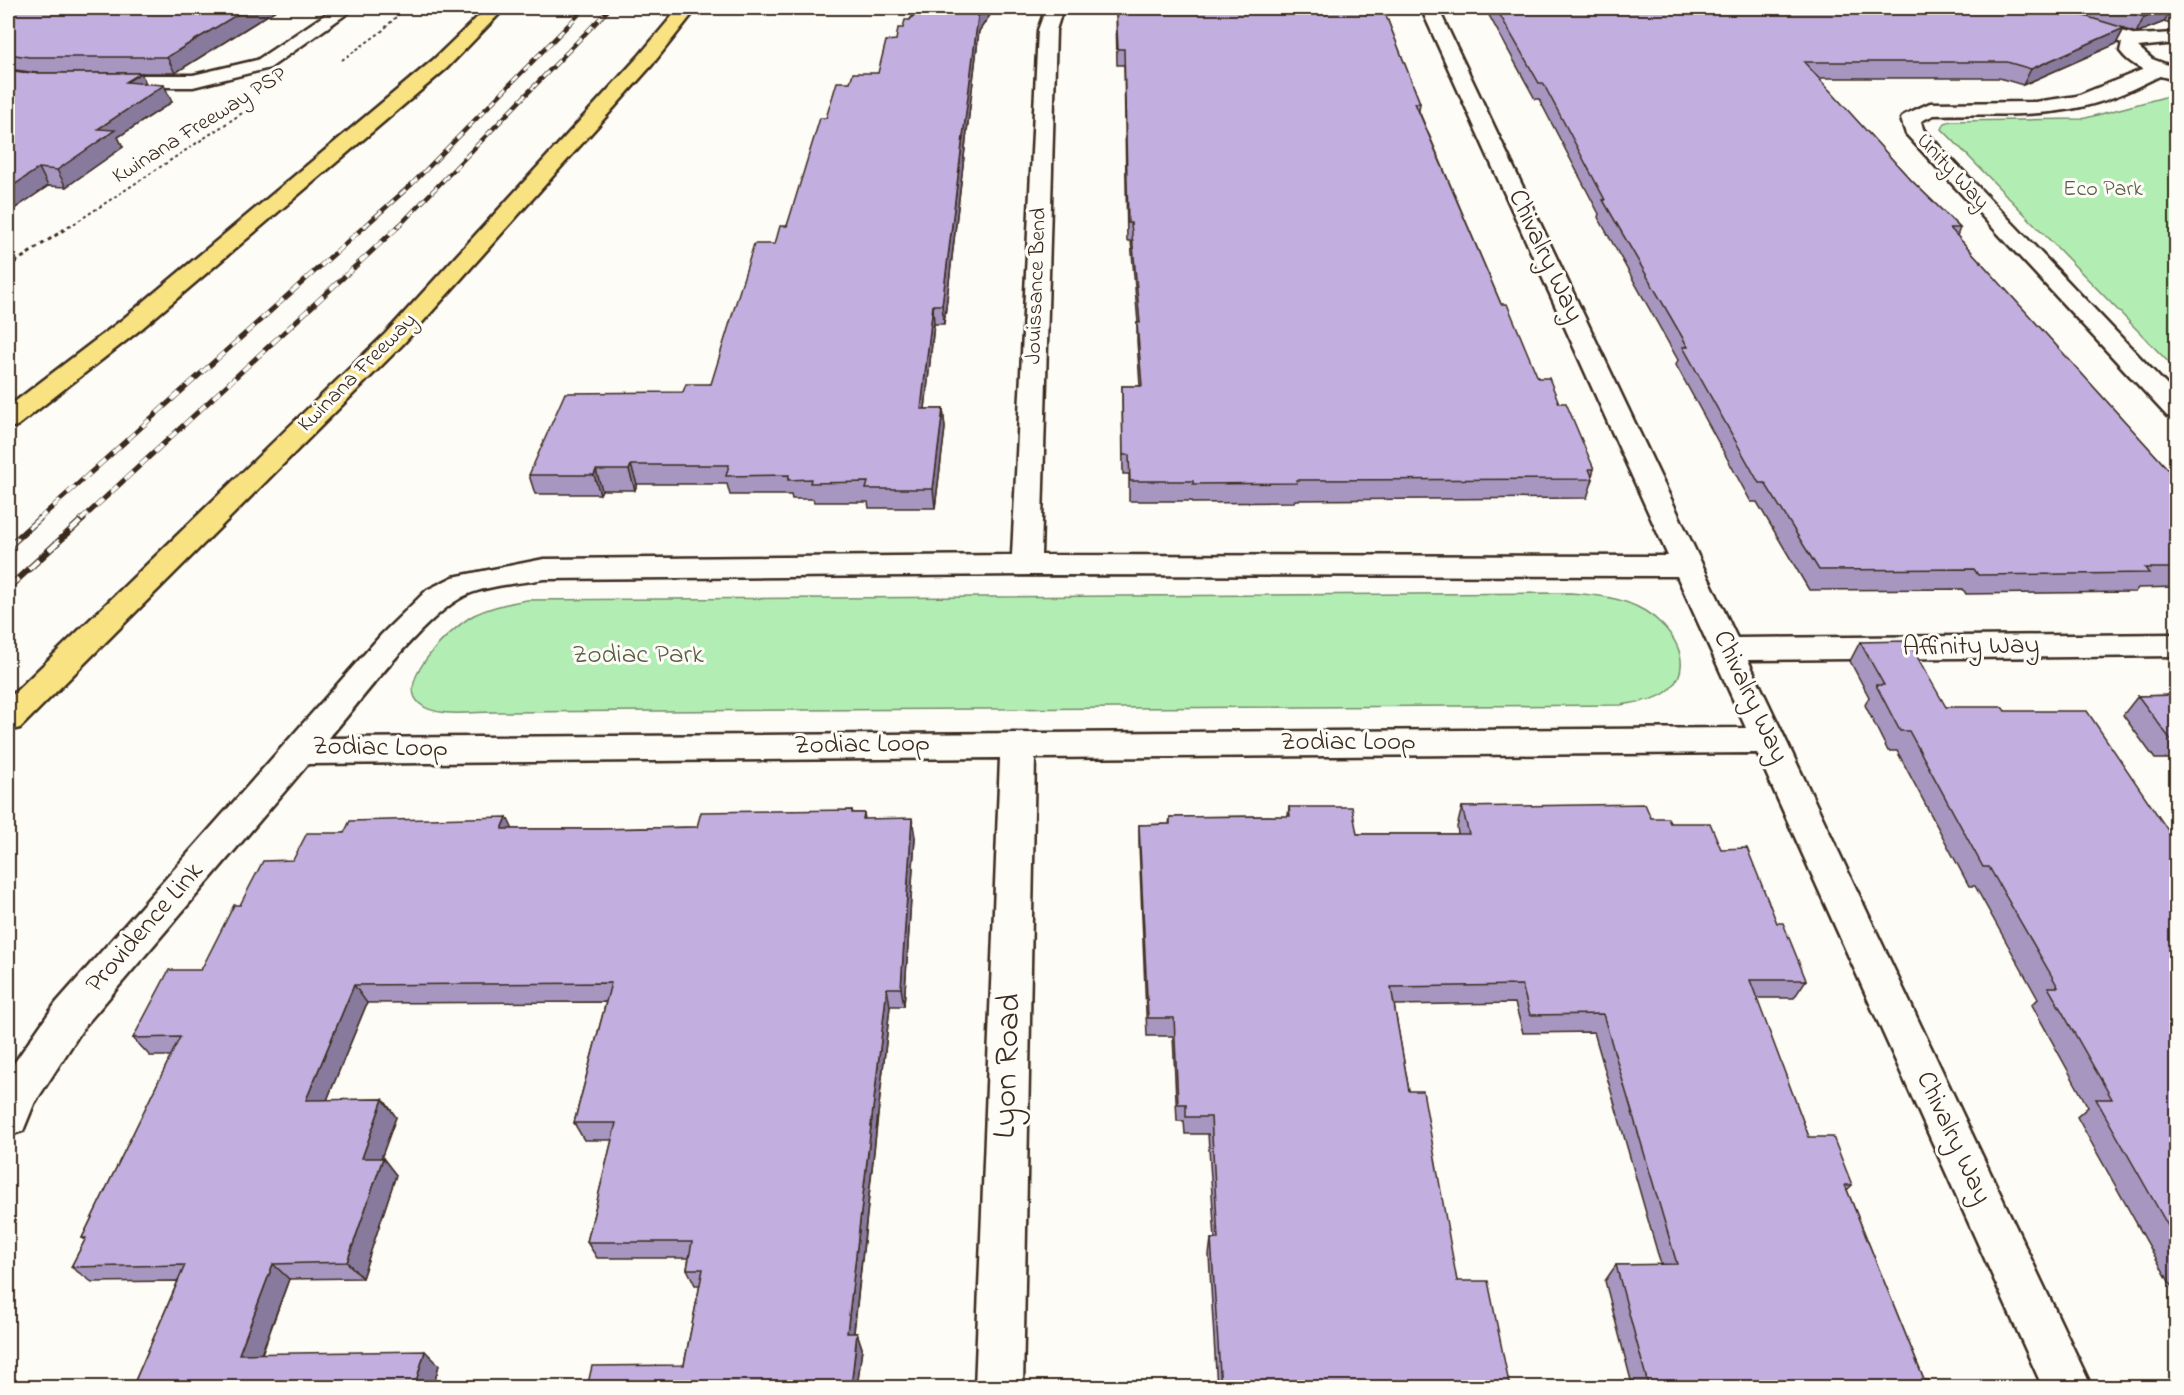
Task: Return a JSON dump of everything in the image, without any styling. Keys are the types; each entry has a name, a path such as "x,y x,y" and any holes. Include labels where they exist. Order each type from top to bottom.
{"highway":[{"path":"8,420 132,324 440,64 496,8"},
{"name":"Kwinana Freeway","path":"8,719 394,339 645,61 688,8"}],"street":[{"path":"85,81 193,81 263,64 346,8"},
{"name":"Jouissance Bend","path":"1026,566 1047,30 1053,8"},
{"name":"Chivalry Way","path":"1430,8 1729,650 2068,1388"},
{"path":"2029,8 2135,41"},
{"path":"2168,72 2145,63 2129,51 2129,45 2135,41 2152,38 2176,38"},
{"name":"Unity Way","path":"2168,72 2071,104 2043,107 1930,109 1917,114 1911,119 1911,124 1913,130 2176,410"},
{"name":"Zodiac Loop","path":"300,751 393,642 438,597 465,584 544,569 1689,566"},
{"name":"Affinity Way","path":"1729,650 2176,645"},
{"name":"Zodiac Loop","path":"300,751 1770,740"},
{"name":"Lyon Road","path":"999,1388 1018,744"},
{"name":"Providence Link","path":"8,1118 16,1095 70,1015 300,751"}],"path":[{"path":"336,63 381,33 405,8"},
{"name":"Kwinana Freeway PSP","path":"8,267 250,108"}],"green space":[{"name":"Eco Park","path":"2176,94 2176,370 1942,129 1945,123 1951,121 2082,119"},
{"name":"Zodiac Park","path":"1570,593 1599,596 1636,606 1664,626 1681,657 1681,669 1677,680 1669,690 1652,699 1621,705 454,713 427,708 420,704 414,694 414,682 420,669 429,655 453,630 480,612 527,600"}],"building":[{"path":"8,8 248,8 167,57 29,57 8,54"},
{"path":"919,8 984,8 978,16 942,305 933,305 921,409 943,409 933,489 866,489 868,482 810,483 811,479 788,480 789,475 726,476 729,465 631,465 629,470 596,470 594,475 529,475 565,393 683,392 686,384 711,384 754,244 775,244 780,226 787,226 820,118 826,118 837,82 850,82 853,73 878,73 886,41 896,40 898,28 903,28 905,20 910,20"},
{"path":"1116,8 1383,8 1420,103 1415,103 1501,304 1507,304 1538,378 1549,378 1559,403 1566,403 1594,469 1589,469 1593,479 1296,480 1297,483 1193,484 1193,481 1130,481 1129,455 1123,455 1122,386 1142,386 1137,323 1140,323 1131,223 1128,223 1124,49 1118,49"},
{"path":"1496,8 2058,8 2124,28 2031,69 2007,62 1804,62 1911,180 1960,228 1950,228 2176,478 2176,568 2145,568 2149,573 1978,575 1974,569 1819,570 1765,483 1759,483 1683,347 1688,347 1603,200 1605,200 1543,83 1539,83"},
{"path":"2111,8 2171,8 2144,17"},
{"path":"8,70 28,73 141,73 126,82 164,85 98,129 115,130 57,170 39,168 8,189"},
{"path":"1908,641 1946,707 2002,707 2005,711 2087,711 2169,832 2176,832 2176,1240 2096,1099 2112,1099 2048,987 2058,987 1989,867 1983,867 1909,731 1900,731 1876,685 1884,685 1860,642"},
{"path":"2176,695 2176,740 2171,740 2138,696"},
{"path":"1645,804 1651,818 1668,818 1670,823 1710,823 1721,849 1747,848 1777,923 1783,923 1806,980 1750,980 1809,1137 1833,1137 1852,1185 1845,1185 1924,1380 1929,1380 1933,1388 1649,1388 1616,1265 1677,1264 1603,1014 1530,1015 1522,985 1391,987 1409,1091 1423,1091 1457,1281 1488,1281 1510,1388 1221,1388 1211,1239 1218,1239 1211,1117 1186,1117 1186,1104 1178,1104 1174,1018 1148,1018 1139,825 1170,824 1170,817 1290,816 1289,807 1352,807 1357,834 1469,834 1462,807"},
{"path":"852,810 852,813 864,813 863,819 912,818 901,988 887,988 847,1333 857,1333 851,1388 587,1388 592,1366 684,1365 703,1269 687,1269 692,1242 587,1242 616,1123 574,1123 611,983 354,985 306,1100 383,1099 362,1158 383,1158 347,1262 273,1264 239,1354 425,1351 414,1388 132,1388 185,1265 71,1267 86,1238 82,1238 180,1037 133,1038 169,970 201,970 234,905 240,905 263,861 293,860 307,833 344,833 350,821 507,817 502,829 697,827 701,812"}],"railway":[{"path":"364,227 412,184 585,8"},
{"path":"399,226 610,8"},
{"path":"38,520 366,225"},
{"path":"81,520 399,226"},
{"path":"8,547 39,519"},
{"path":"8,588 83,519"}]}
